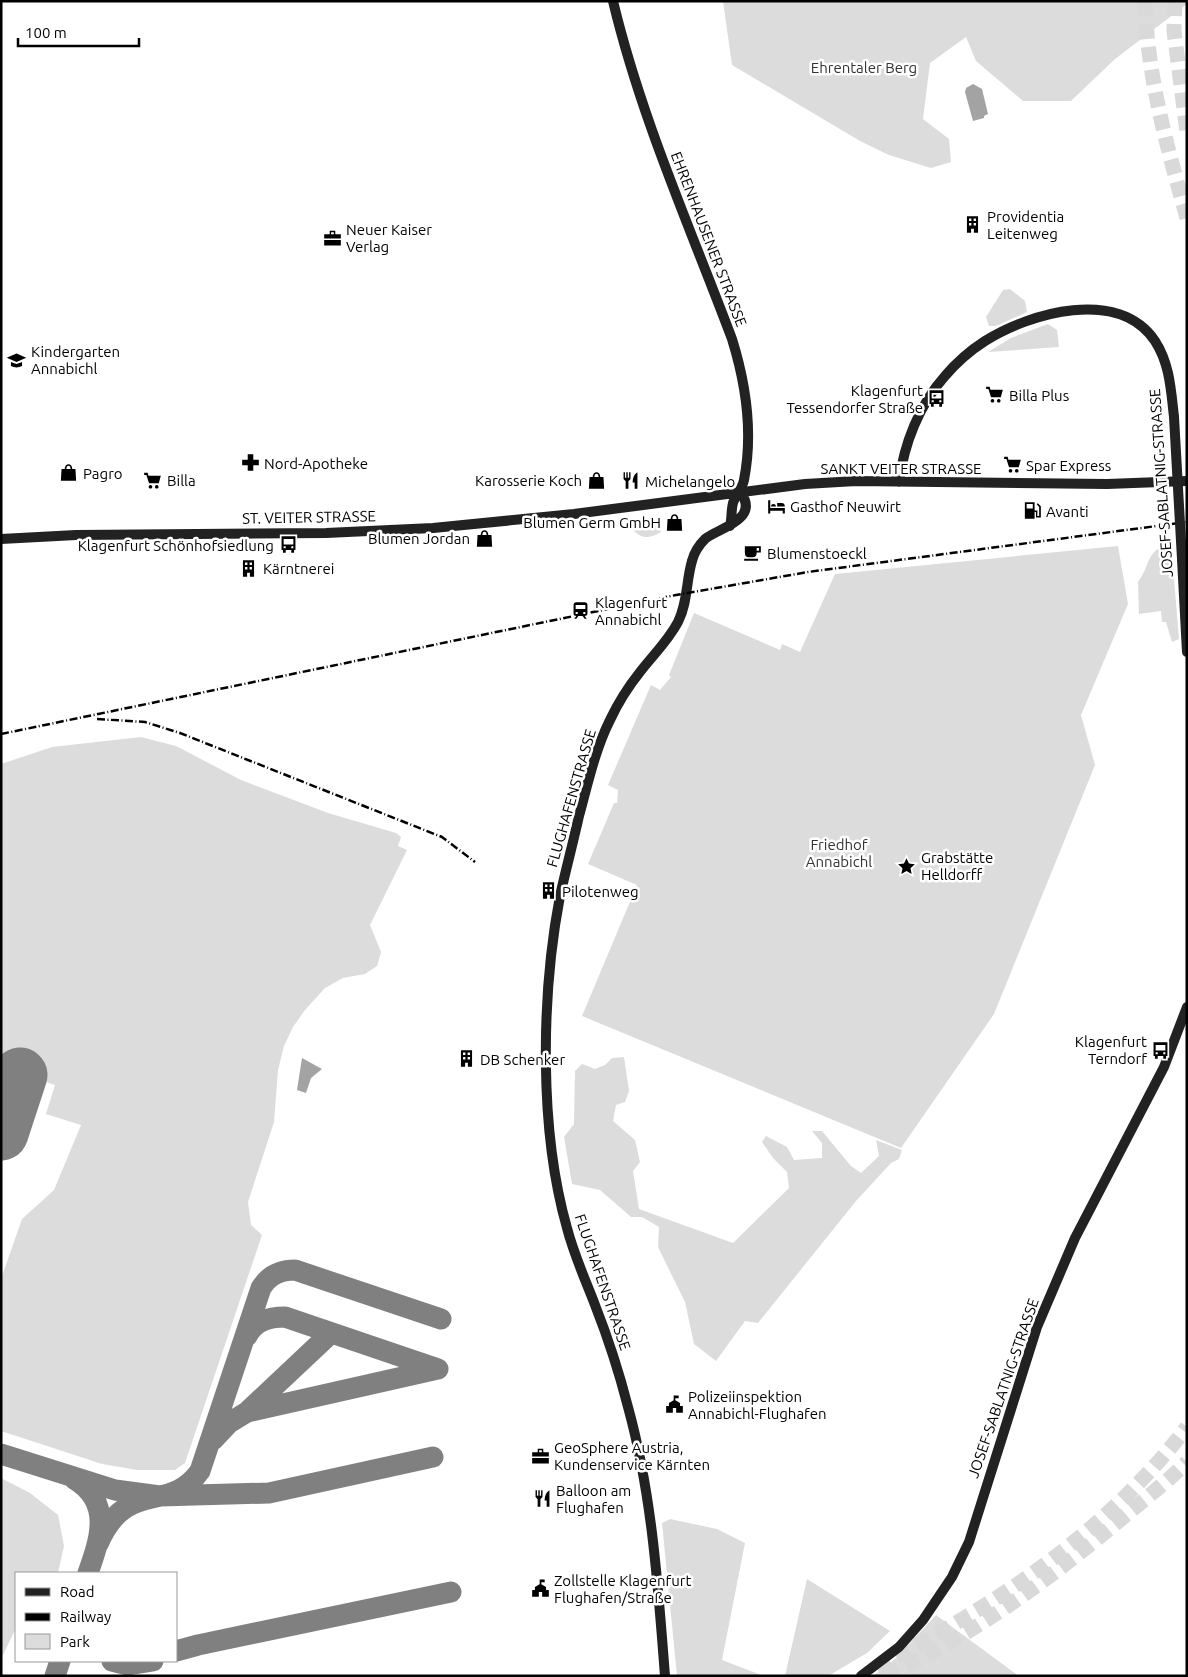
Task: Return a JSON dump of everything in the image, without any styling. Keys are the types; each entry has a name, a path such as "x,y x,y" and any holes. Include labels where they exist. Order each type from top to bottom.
{"main road":[{"name":"EHRENHAUSENER STRASSE","path":"613,1 628,58 657,146 737,356 747,428 747,463 741,493"},
{"name":"JOSEF-SABLATNIG-STRASSE","path":"899,482 911,430 944,376 984,341 1021,322 1038,316 1080,309 1112,312 1138,324 1154,340 1163,355 1169,377 1174,417 1187,652"},
{"name":"SANKT VEITER STRASSE","path":"616,509 806,484 899,482 1107,484 1187,481"},
{"name":"FLUGHAFENSTRASSE","path":"665,1676 649,1511 629,1408 608,1340 576,1262 560,1200 551,1145 546,1029 554,936 560,898 599,746 621,698 665,643 680,618 687,594 692,560 699,545 714,533 730,526 733,502 741,493"},
{"name":"ST. VEITER STRASSE","path":"1,540 76,535 326,533 424,528 616,509"},
{"name":"JOSEF-SABLATNIG-STRASSE","path":"861,1676 899,1647 923,1620 952,1577 969,1542 1037,1327 1075,1238 1164,1068 1187,1007"}],"green space":[{"name":"Ehrentaler Berg","path":"723,1 1187,1 1187,4 1115,59 1071,101 1023,101 976,61 966,37 930,63 923,119 949,139 951,162 931,168 889,155 860,141 732,65"},
{"path":"1010,289 1025,301 1027,312 996,326 989,326 986,317 1003,290"},
{"path":"1048,324 1057,330 1059,347 988,352 1011,338"},
{"path":"649,519 650,526 660,525 661,532 656,535 642,536 634,531 628,521"},
{"path":"1171,543 1179,639 1172,642 1166,622 1162,622 1161,611 1139,614 1138,582 1153,554 1163,546"},
{"name":"Friedhof Annabichl","path":"1118,546 1128,604 1081,715 1095,765 994,1014 901,1148 582,1016 637,885 588,864 614,803 617,803 618,790 608,785 651,685 660,690 671,677 669,675 694,613 780,650 782,644 800,652 835,574"},
{"path":"141,737 176,746 241,780 328,813 396,833 401,837 398,846 407,850 370,925 381,952 377,966 365,974 343,978 325,988 305,1010 293,1027 284,1046 278,1070 274,1122 248,1202 251,1225 262,1235 185,1463 175,1470 137,1470 102,1464 1,1431 1,1279 22,1219 54,1190 81,1125 46,1114 55,1085 1,1067 1,764 52,747"},
{"path":"624,1057 629,1091 625,1102 616,1105 613,1121 635,1140 640,1162 633,1171 639,1209 733,1243 789,1188 787,1172 773,1158 762,1142 766,1136 787,1147 794,1160 822,1158 822,1143 812,1131 822,1131 851,1166 861,1173 879,1156 876,1140 902,1150 899,1159 891,1163 856,1201 758,1323 745,1321 716,1361 694,1344 685,1302 658,1247 659,1227 642,1217 631,1217 600,1190 572,1184 564,1137 574,1124 575,1071 582,1064 595,1069 605,1065 612,1058"},
{"path":"1,1478 30,1493 58,1515 64,1546 58,1572 15,1572 15,1630 1,1659"},
{"path":"670,1519 717,1529 745,1543 722,1660 764,1676 677,1676 662,1523"},
{"path":"807,1579 890,1631 867,1653 828,1676 785,1676"},
{"path":"936,1615 1017,1676 873,1676 896,1658"}],"shaded area":[{"path":"973,84 982,89 988,114 984,118 973,121 965,92 966,88"},
{"path":"302,1058 322,1069 311,1078 306,1093 297,1090"}],"taxiway":[{"path":"98,1544 109,1523 122,1511 135,1503 175,1492 188,1484 200,1471 261,1288 271,1277 280,1272 295,1270 441,1319"},
{"path":"247,1336 258,1323 273,1318 285,1317 438,1369"},
{"path":"247,1412 331,1333"},
{"path":"213,1440 229,1423 247,1412 438,1369"},
{"path":"1,1454 115,1490 160,1496 269,1493 433,1457"},
{"path":"74,1479 86,1488 99,1510 99,1534 88,1572"},
{"path":"178,1650 451,1592"},
{"path":"55,1676 60,1662"},
{"path":"116,1662 128,1665 147,1662"}],"runway":[{"path":"1,1133 20,1075"}],"tunnel":[{"path":"1145,1 1150,57 1159,111 1187,218"},
{"path":"1175,1 1174,31 1187,132"},
{"path":"876,1667 935,1635 999,1596 1087,1532 1140,1482 1187,1427"},
{"path":"885,1676 948,1643 1008,1606 1092,1543 1187,1462"}],"railway":[{"path":"1,734 676,595 808,572 1187,522"},
{"path":"97,719 145,722 180,733 442,837 475,862"}],"place":[{"name":"Providentia Leitenweg","path":"973,225"},
{"name":"Neuer Kaiser Verlag","path":"332,238"},
{"name":"Kindergarten Annabichl","path":"17,360"},
{"name":"Billa Plus","path":"995,395"},
{"name":"Klagenfurt Tessendorfer Straße","path":"937,399"},
{"name":"Nord-Apotheke","path":"250,463"},
{"name":"Spar Express","path":"1012,465"},
{"name":"Pagro","path":"69,473"},
{"name":"Billa","path":"153,480"},
{"name":"Karosserie Koch","path":"596,480"},
{"name":"Michelangelo","path":"631,481"},
{"name":"Gasthof Neuwirt","path":"776,506"},
{"name":"Avanti","path":"1032,511"},
{"name":"Blumen Germ GmbH","path":"675,522"},
{"name":"Blumen Jordan","path":"484,538"},
{"name":"Klagenfurt Schönhofsiedlung","path":"288,545"},
{"name":"Blumenstoeckl","path":"753,553"},
{"name":"Kärntnerei","path":"249,568"},
{"name":"Klagenfurt Annabichl","path":"581,611"},
{"name":"Grabstätte Helldorff","path":"907,866"},
{"name":"Pilotenweg","path":"548,891"},
{"name":"Klagenfurt Terndorf","path":"1161,1050"},
{"name":"DB Schenker","path":"466,1059"},
{"name":"Polizeiinspektion Annabichl-Flughafen","path":"674,1405"},
{"name":"GeoSphere Austria, Kundenservice Kärnten","path":"540,1456"},
{"name":"Balloon am Flughafen","path":"542,1499"},
{"name":"Zollstelle Klagenfurt Flughafen/Straße","path":"540,1589"}]}
